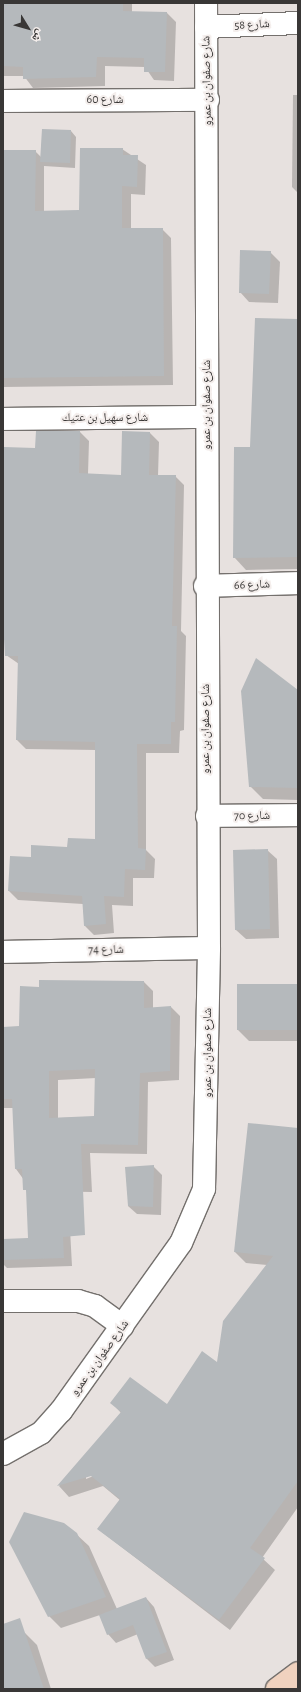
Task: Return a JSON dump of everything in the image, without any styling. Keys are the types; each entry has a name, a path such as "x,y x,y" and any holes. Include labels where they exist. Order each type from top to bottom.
{"main road":[{"path":"277,1689 298,1673"}],"street":[{"name":"شارع صفوان بن عمرو","path":"3,1454 41,1433 61,1411 123,1326 192,1225 204,1189 209,948 206,586 208,100 206,3"},
{"name":"شارع 58","path":"206,27 298,23"},
{"name":"شارع 60","path":"3,101 208,100"},
{"name":"شارع سهيل بن عتيك","path":"3,419 206,417"},
{"name":"شارع 66","path":"206,586 298,584"},
{"name":"شارع 70","path":"207,816 298,815"},
{"name":"شارع 74","path":"3,952 209,948"},
{"path":"3,1301 78,1301 95,1306 123,1326"}],"building":[{"path":"4,3 123,3 123,11 167,12 165,72 144,72 144,58 97,57 96,77 23,79 23,67 3,66"},
{"path":"42,129 71,130 70,163 40,162"},
{"path":"80,148 123,148 123,155 138,155 137,187 122,186 122,228 163,228 164,376 3,378 3,150 36,150 35,211 79,210"},
{"path":"240,250 271,251 269,294 239,293"},
{"path":"255,318 298,319 298,557 233,558 234,447 250,447"},
{"path":"36,431 80,431 79,473 121,475 122,431 150,432 149,475 176,475 172,626 177,626 175,722 171,722 171,744 137,744 138,848 146,849 145,870 125,869 124,897 104,896 106,924 84,926 82,896 8,891 10,856 31,857 31,845 67,847 68,838 95,839 95,742 16,740 18,656 5,656 3,622 4,447 35,448"},
{"path":"256,658 298,690 298,788 249,787 241,691"},
{"path":"268,849 270,929 235,930 233,850"},
{"path":"39,980 144,981 144,1008 171,1006 170,1071 140,1073 138,1145 81,1144 85,1235 63,1237 64,1258 3,1260 3,1239 28,1238 26,1190 23,1190 22,1169 15,1169 12,1099 3,1099 3,1027 19,1026 20,986 39,987","holes":["95,1069 94,1116 49,1118 49,1071"]},
{"path":"237,984 298,984 298,1030 237,1030"},
{"path":"248,1123 298,1128 298,1481 250,1548 265,1558 219,1620 97,1529 120,1499 91,1476 57,1486 121,1412 110,1403 130,1377 167,1404 202,1351 217,1362 223,1321 273,1256 234,1252"},
{"path":"154,1165 153,1207 128,1206 125,1167"},
{"path":"24,1512 64,1523 77,1533 106,1597 48,1617 9,1542"},
{"path":"146,1597 167,1652 146,1659 133,1625 107,1635 99,1615"},
{"path":"20,1618 44,1689 3,1689 3,1624"}]}
